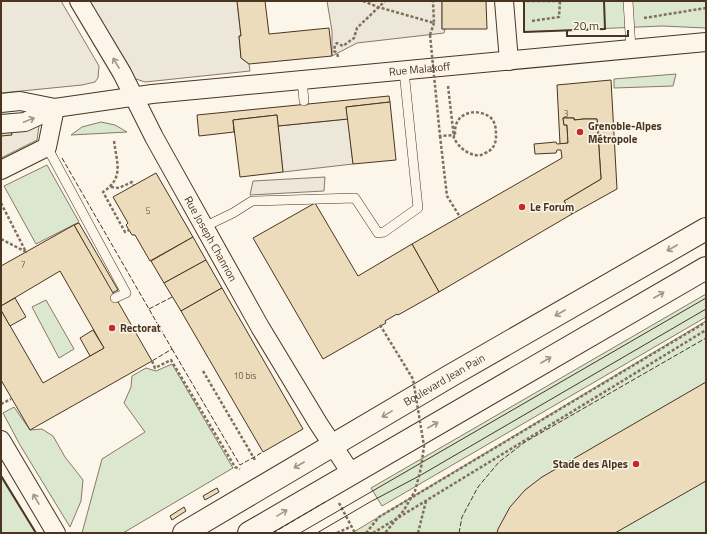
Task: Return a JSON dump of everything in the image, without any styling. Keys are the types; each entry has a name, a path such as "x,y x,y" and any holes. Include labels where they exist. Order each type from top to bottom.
{"main road":[{"name":"Boulevard Jean Pain","path":"184,533 450,376 706,228"},
{"path":"249,533 706,268"}],"street":[{"name":"Rue Joseph Chanrion","path":"79,1 122,73 154,137 260,327 303,400 351,473"},
{"path":"504,1 509,61"},
{"name":"Rue Malakoff","path":"55,108 152,94 706,42"},
{"path":"1,103 20,101 55,108"},
{"path":"1,124 25,122 55,108"},
{"path":"1,170 47,147 55,108"},
{"path":"1,440 56,533"}],"lane":[{"path":"628,1 631,49"},
{"path":"204,227 234,213 252,201 355,198 378,233 384,232 418,208 404,71"},
{"path":"302,80 304,101"},
{"path":"47,147 126,293 115,298"}],"path":[{"path":"363,1 378,7 434,23"},
{"path":"338,60 337,53 334,51 335,45 337,43 342,46 354,38 358,28 384,1"},
{"path":"433,1 434,23 430,35 447,196 460,217"},
{"path":"519,1 560,1 559,17 532,20"},
{"path":"638,19 706,8"},
{"path":"440,136 447,135 455,135 455,126 461,117 470,113 478,112 490,118 496,127 496,141 492,149 480,155 467,153 457,145 454,138 453,133 448,86"},
{"path":"114,141 117,177 111,186 102,192 125,232 130,230"},
{"path":"111,186 119,188 132,182 133,185"},
{"path":"1,203 26,252 1,239"},
{"path":"366,533 379,517 706,322"},
{"path":"380,325 412,379 424,446 421,468 414,491 404,510 384,533"},
{"path":"372,533 706,330"},
{"path":"152,361 155,368 171,360 235,467 240,469"},
{"path":"203,371 255,460"},
{"path":"1,404 11,399"},
{"path":"418,533 426,500"},
{"path":"337,533 352,526"}],"green space":[{"path":"524,1 706,1 706,28 662,26 524,32"},
{"path":"676,74 673,86 614,88 614,79"},
{"path":"101,122 115,125 127,132 71,135 82,127"},
{"path":"47,165 79,222 36,244 4,186"},
{"path":"706,294 706,317 382,506 371,488"},
{"path":"46,300 74,349 59,358 32,307"},
{"path":"706,321 706,533 352,533"},
{"path":"172,364 233,468 123,533 82,533 102,459 145,432 124,403 131,387 132,376 146,368 156,371"},
{"path":"14,407 30,430 42,429 53,436 65,457 83,480 81,501 70,527 20,445 3,413"},
{"path":"2,476 36,533 1,533"}],"shaded area":[{"path":"1,1 61,1 99,66 98,78 95,82 82,85 1,93"},
{"path":"87,1 237,1 241,36 239,36 241,58 249,64 250,71 145,82 133,78"},
{"path":"327,1 442,1 442,29 445,29 444,33 357,43 332,56 332,31"},
{"path":"348,119 353,164 283,172 278,126"},
{"path":"39,126 37,140 1,158 1,130"},
{"path":"325,177 324,191 250,195 253,181"}],"building":[{"path":"237,1 265,1 269,34 329,28 332,56 249,64 241,58 239,36 241,36"},
{"path":"442,1 486,1 487,29 442,29"},
{"name":"Le Forum","path":"611,80 617,189 572,214 564,201 601,179 597,119 574,120 574,118 563,118 564,125 567,125 568,143 560,144 557,85"},
{"path":"389,96 390,102 346,107 348,119 278,126 277,115 233,120 234,132 199,136 197,115"},
{"path":"390,102 396,160 353,164 346,107"},
{"path":"277,115 283,172 240,177 233,120"},
{"name":"Le Forum","path":"563,118 574,118 574,120 597,119 601,179 564,201 572,214 439,292 412,244 562,158 561,150 557,150 556,153 535,154 534,144 556,142 557,144 568,143 567,125 564,125"},
{"path":"11,130 12,135 1,136 1,132"},
{"path":"156,173 193,237 150,261 135,235 132,235 126,225 128,223 113,197"},
{"path":"315,203 358,276 412,244 439,292 398,315 397,314 385,321 386,323 323,359 253,238"},
{"path":"79,223 118,290 112,293 74,225"},
{"name":"Rectorat","path":"74,225 152,361 30,430 1,380 1,310 43,383 104,348 60,271 1,306 1,266"},
{"path":"193,237 206,260 164,283 151,261"},
{"path":"206,260 222,288 181,311 164,283"},
{"path":"222,288 303,429 263,452 181,311"},
{"path":"15,298 26,317 10,326 1,310 1,306"},
{"path":"93,330 104,348 90,356 80,338"},
{"name":"Stade des Alpes","path":"706,382 706,481 615,533 497,533 510,507 525,490 542,477"},
{"path":"217,488 219,492 205,500 203,496"},
{"path":"184,507 186,511 172,520 170,516"}],"tram line":[{"path":"300,533 706,298"},
{"path":"317,533 370,502 421,475 706,309"}],"fence":[{"path":"62,158 172,349 152,361"},
{"path":"149,309 172,297"},
{"path":"459,533 462,517 478,487 499,462 525,442 706,338"},
{"path":"172,349 240,465 263,452"},
{"path":"273,533 325,502"}],"wall":[{"path":"524,1 524,32 605,29 604,1"},
{"path":"1,476 36,533"}],"place":[{"name":"Grenoble-Alpes Métropole","path":"580,132"},
{"name":"Le Forum","path":"522,207"},
{"name":"Rectorat","path":"112,328"},
{"name":"Stade des Alpes","path":"636,464"}]}
